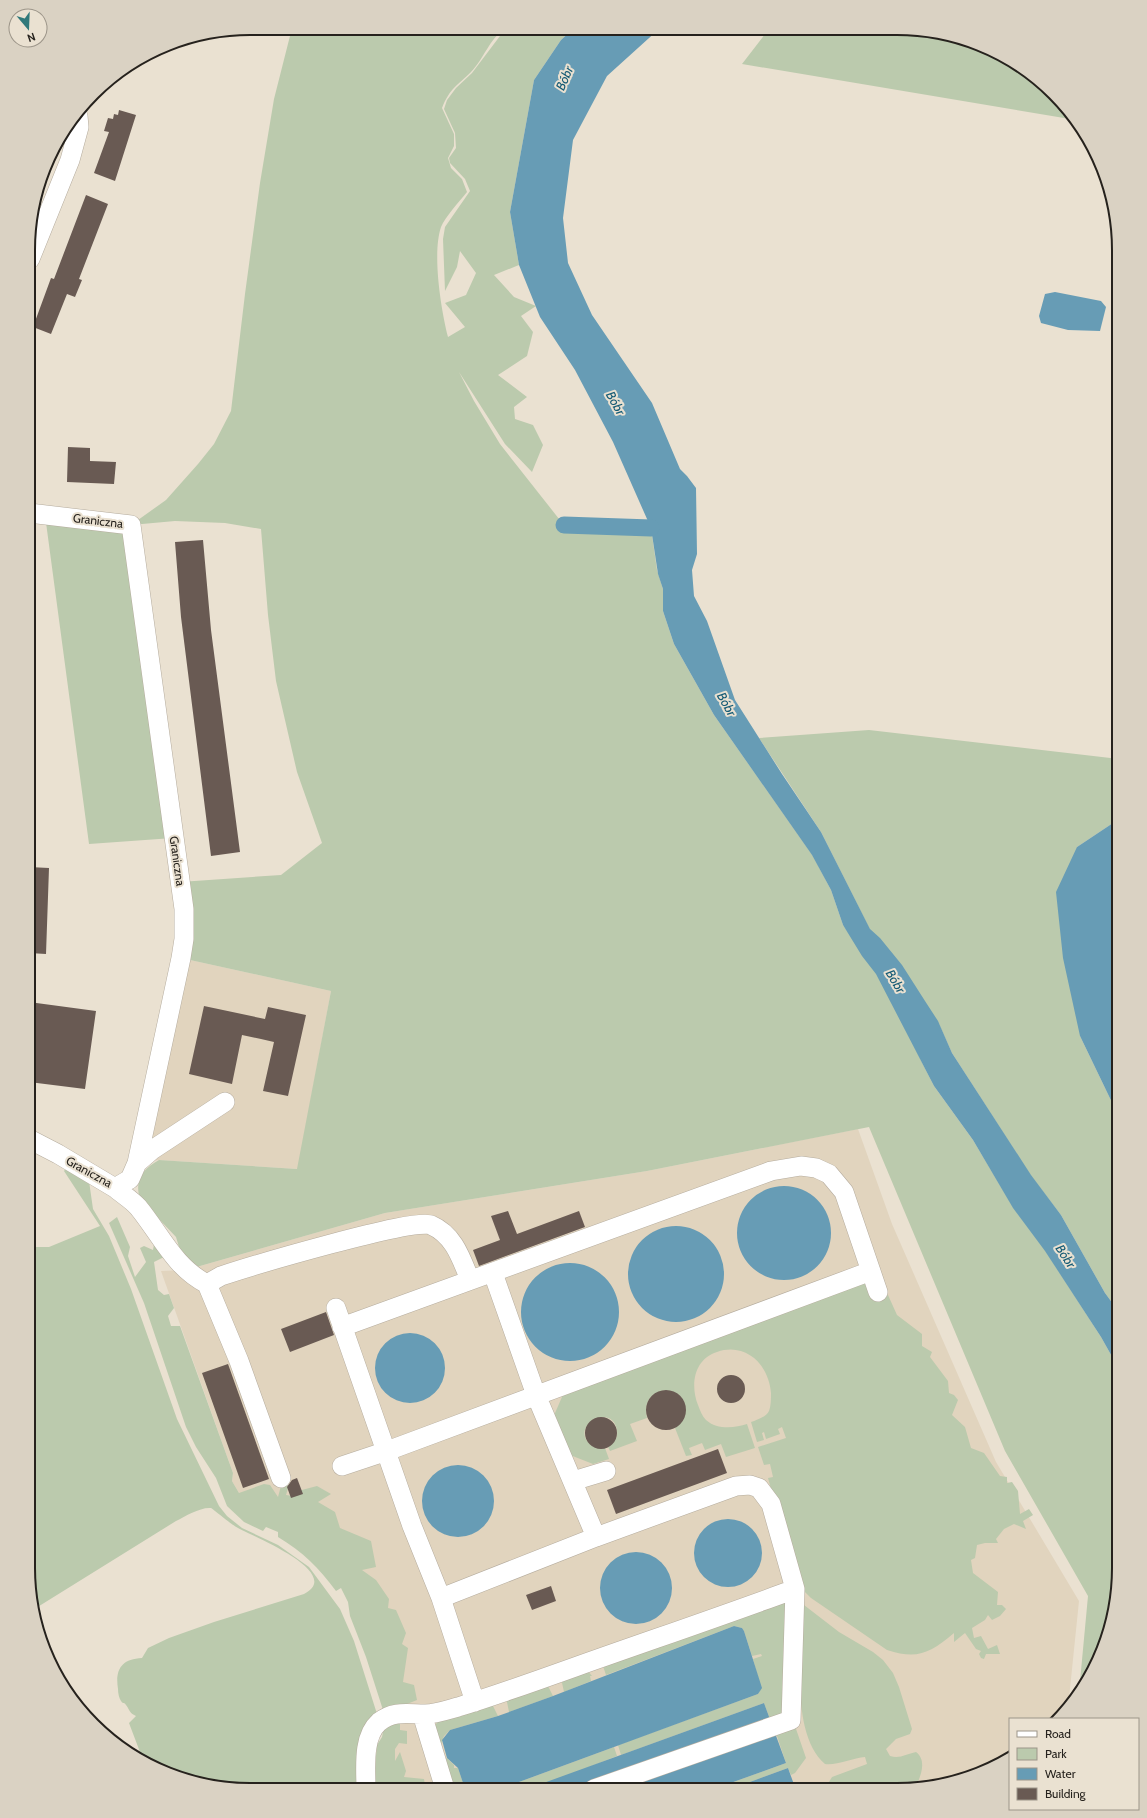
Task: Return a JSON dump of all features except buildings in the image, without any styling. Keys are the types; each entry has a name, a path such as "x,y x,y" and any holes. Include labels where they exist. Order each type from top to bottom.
{"street":[{"path":"35,247 70,160 79,127 78,121"},
{"name":"Graniczna","path":"35,514 131,525 184,909 184,939 181,958 137,1163 130,1179 115,1188 35,1142"},
{"path":"137,1163 152,1150 225,1102"},
{"path":"342,1327 771,1172 801,1166 816,1168 829,1174 844,1192 878,1292"},
{"path":"115,1188 137,1206 186,1270 193,1277 208,1284 239,1361 282,1478"},
{"path":"208,1284 221,1276 314,1248 429,1223 445,1232 458,1250 470,1280"},
{"path":"342,1466 387,1451 871,1271"},
{"path":"493,1273 536,1395 596,1537"},
{"path":"336,1308 387,1451 405,1529 441,1598 475,1702"},
{"path":"573,1481 606,1470"},
{"path":"441,1598 596,1537 736,1486 750,1485 759,1488 771,1504 795,1589 791,1720 611,1783"},
{"path":"366,1783 368,1747 374,1727 382,1720 398,1713 422,1714 440,1712 475,1702 795,1589"},
{"path":"422,1714 443,1783"}],"shaded area":[{"path":"181,958 331,991 298,1169 159,1160 137,1163"},
{"path":"858,1129 892,1224 996,1462 1079,1601 1069,1696 1051,1718 1009,1718 1009,1751 992,1761 966,1772 939,1779 911,1783 385,1783 386,1747 400,1721 359,1593 239,1493 232,1481 233,1473 161,1271 186,1270 385,1213 647,1171"}],"green space":[{"path":"290,35 497,35 476,67 451,92 442,108 454,134 454,146 448,158 451,168 462,179 467,192 443,223 438,238 438,282 448,337 465,327 445,303 466,295 476,273 460,251 457,267 445,291 443,239 445,227 470,191 465,179 450,163 449,158 456,148 455,133 444,109 447,100 456,88 472,73 501,35 566,35 561,40 534,80 510,212 519,265 494,275 514,297 536,306 521,316 533,332 527,356 498,375 527,397 514,407 515,419 533,425 543,445 532,472 505,444 459,372 474,401 500,444 563,524 651,528 657,570 663,589 663,611 674,644 714,715 813,856 831,890 843,925 877,973 934,1086 973,1140 1013,1207 1045,1250 1112,1357 1112,1582 1108,1610 1101,1637 1090,1663 1080,1680 1088,1596 1005,1451 869,1127 647,1171 385,1213 186,1270 176,1237 140,1199 138,1186 141,1175 148,1167 159,1160 297,1169 331,991 181,958 180,882 281,875 322,843 297,772 276,681 268,615 261,529 225,523 175,521 131,525 166,500 198,464 214,444 231,411 260,183 274,99"},
{"path":"764,35 911,35 939,39 979,51 1016,71 1039,88 1059,108 1067,118 742,64"},
{"path":"45,515 131,525 173,838 89,844"},
{"path":"869,730 1112,758 1112,824 1077,847 1080,1036 1112,1102 1112,1302 1105,1293 1061,1215 1031,1176 952,1053 939,1024 870,930 821,832 759,738"},
{"path":"67,1167 89,1181 93,1209 109,1236 131,1289 177,1419 219,1506 227,1516 242,1528 278,1545 309,1567 340,1609 354,1641 377,1714 361,1783 236,1783 208,1779 181,1772 155,1761 140,1752 129,1723 136,1716 131,1713 121,1701 118,1694 118,1676 124,1663 142,1658 148,1648 169,1638 214,1622 304,1594 314,1585 313,1576 305,1566 292,1556 235,1526 211,1508 198,1510 176,1521 38,1606 35,1582 35,1247 49,1247 100,1226 64,1171"},
{"path":"117,1217 130,1247 128,1256 135,1277 146,1262 140,1248 144,1246 153,1250 155,1239 166,1256 154,1262 158,1290 164,1295 169,1294 174,1308 168,1316 171,1326 180,1326 233,1473 232,1481 239,1493 264,1484 270,1485 278,1497 282,1482 289,1485 286,1495 293,1496 298,1491 317,1486 331,1494 318,1502 335,1512 340,1528 371,1541 376,1567 362,1570 376,1580 389,1599 388,1608 396,1610 406,1633 402,1644 408,1648 403,1682 414,1685 417,1700 387,1712 383,1710 366,1657 350,1616 348,1602 341,1588 336,1591 310,1561 278,1537 278,1532 266,1527 263,1531 244,1522 227,1506 216,1478 196,1447 186,1427 144,1303 109,1223"},
{"path":"853,1283 869,1284 877,1299 888,1295 897,1315 922,1334 922,1346 932,1352 930,1357 948,1381 949,1393 954,1395 958,1400 952,1415 965,1427 971,1448 984,1453 1000,1476 1007,1477 1007,1483 1012,1482 1018,1491 1020,1514 1029,1509 1033,1515 1023,1521 1026,1529 1014,1524 1004,1529 996,1539 998,1543 985,1543 977,1545 975,1558 971,1560 973,1573 998,1592 997,1605 1002,1605 1006,1609 1000,1616 992,1620 988,1615 985,1620 972,1628 974,1638 981,1636 988,1649 997,1645 1000,1654 986,1654 984,1659 981,1658 979,1654 981,1651 976,1649 965,1633 954,1642 954,1633 938,1646 923,1653 907,1654 887,1650 811,1598 802,1589 786,1543 768,1478 773,1477 770,1464 764,1465 758,1447 786,1438 782,1427 778,1429 780,1434 766,1439 764,1432 762,1433 764,1440 757,1442 751,1422 768,1413 771,1402 771,1393 766,1373 761,1365 746,1353 737,1350 728,1350 709,1355 703,1360 699,1367 694,1381 694,1389 698,1405 706,1420 721,1427 747,1424 755,1448 726,1457 721,1444 705,1450 702,1443 689,1448 692,1455 686,1456 675,1428 684,1418 684,1403 680,1396 673,1392 665,1391 657,1393 650,1398 647,1406 647,1418 630,1424 637,1441 610,1451 608,1447 614,1442 617,1436 614,1422 608,1418 600,1417 587,1425 585,1432 586,1440 594,1447 605,1448 609,1459 593,1464 565,1453 552,1420 565,1390"},
{"path":"789,1598 787,1712 771,1722 764,1703 621,1755 618,1745 758,1694 761,1688 753,1659 762,1656 761,1654 752,1656 744,1631 742,1628 734,1626 606,1675 602,1663"},
{"path":"804,1605 839,1632 873,1652 883,1660 893,1673 899,1687 912,1729 910,1734 896,1739 886,1749 890,1756 894,1757 900,1757 916,1752 919,1755 922,1768 918,1782 829,1783 832,1777 867,1764 865,1757 834,1764 825,1764 814,1750 806,1732 802,1711 800,1666"},
{"path":"587,1670 592,1676 590,1676 591,1681 564,1692 561,1678"},
{"path":"547,1684 553,1696 509,1712 506,1697"},
{"path":"487,1702 492,1704 498,1716 450,1730 444,1736 441,1744 436,1745 438,1752 444,1751 438,1753 439,1756 446,1755 440,1757 441,1760 447,1758 454,1765 454,1768 458,1768 463,1783 448,1783 438,1755 434,1737 434,1729 436,1724 445,1717"},
{"path":"400,1721 400,1730 407,1731 407,1744 399,1743 395,1749 395,1761 400,1752 406,1771 404,1777 424,1779 425,1783 374,1783 377,1745 382,1737 384,1727"},
{"path":"795,1726 806,1758 795,1773 791,1775 788,1768 747,1783 731,1783 786,1763 776,1733"},
{"path":"614,1747 617,1756 549,1783 516,1783"}],"water":[{"name":"Bóbr","path":"566,35 652,35 607,76 573,140 563,218 568,263 592,315 652,403 680,469 696,488 697,554 692,570 694,596 707,621 735,700 821,832 870,929 880,938 902,965 938,1021 952,1053 1031,1175 1061,1215 1105,1293 1112,1302 1112,1357 1045,1251 1013,1208 973,1140 934,1086 876,974 862,956 843,925 831,890 812,855 714,715 674,644 663,611 663,589 658,574 651,528 613,442 575,370 540,317 519,265 510,212 534,80 561,40"},
{"path":"1055,292 1101,301 1106,307 1100,331 1068,330 1041,323 1039,316 1045,294"},
{"path":"1112,824 1112,1102 1080,1036 1063,958 1056,892 1077,847"},
{"path":"784,1186 802,1189 818,1199 828,1215 831,1233 828,1251 818,1267 802,1277 784,1280 766,1277 750,1267 740,1251 737,1233 740,1215 750,1199 766,1189"},
{"path":"676,1226 694,1230 703,1234 710,1240 716,1247 720,1256 724,1274 720,1292 716,1301 710,1308 703,1314 694,1318 676,1322 658,1318 649,1314 642,1308 636,1301 632,1292 628,1274 632,1256 636,1247 642,1240 649,1234 658,1230"},
{"path":"570,1263 589,1267 605,1277 615,1293 619,1312 615,1331 605,1347 589,1357 570,1361 551,1357 535,1347 525,1331 521,1312 525,1293 535,1277 551,1267"},
{"path":"403,1333 417,1333 430,1339 439,1348 443,1354 445,1368 443,1382 435,1393 424,1401 417,1403 403,1403 396,1401 385,1393 377,1382 375,1375 375,1361 377,1354 385,1343 396,1335"},
{"path":"451,1465 465,1465 472,1467 484,1475 492,1487 494,1501 492,1515 484,1527 472,1535 465,1537 451,1537 444,1535 432,1527 424,1515 422,1508 422,1494 424,1487 432,1475 444,1467"},
{"path":"721,1519 735,1519 747,1524 757,1534 762,1546 762,1560 757,1572 747,1582 735,1587 721,1587 709,1582 699,1572 694,1560 694,1546 699,1534 709,1524"},
{"path":"636,1552 656,1558 666,1568 672,1588 666,1608 656,1618 636,1624 616,1618 606,1608 600,1588 606,1568 616,1558"},
{"path":"734,1626 742,1628 744,1631 762,1688 758,1694 516,1783 463,1783 458,1768 447,1758 442,1740 450,1730 498,1716"},
{"path":"764,1703 786,1763 731,1783 544,1783"},
{"path":"788,1768 793,1783 747,1783"}],"waterway":[{"path":"564,525 651,528"}]}
